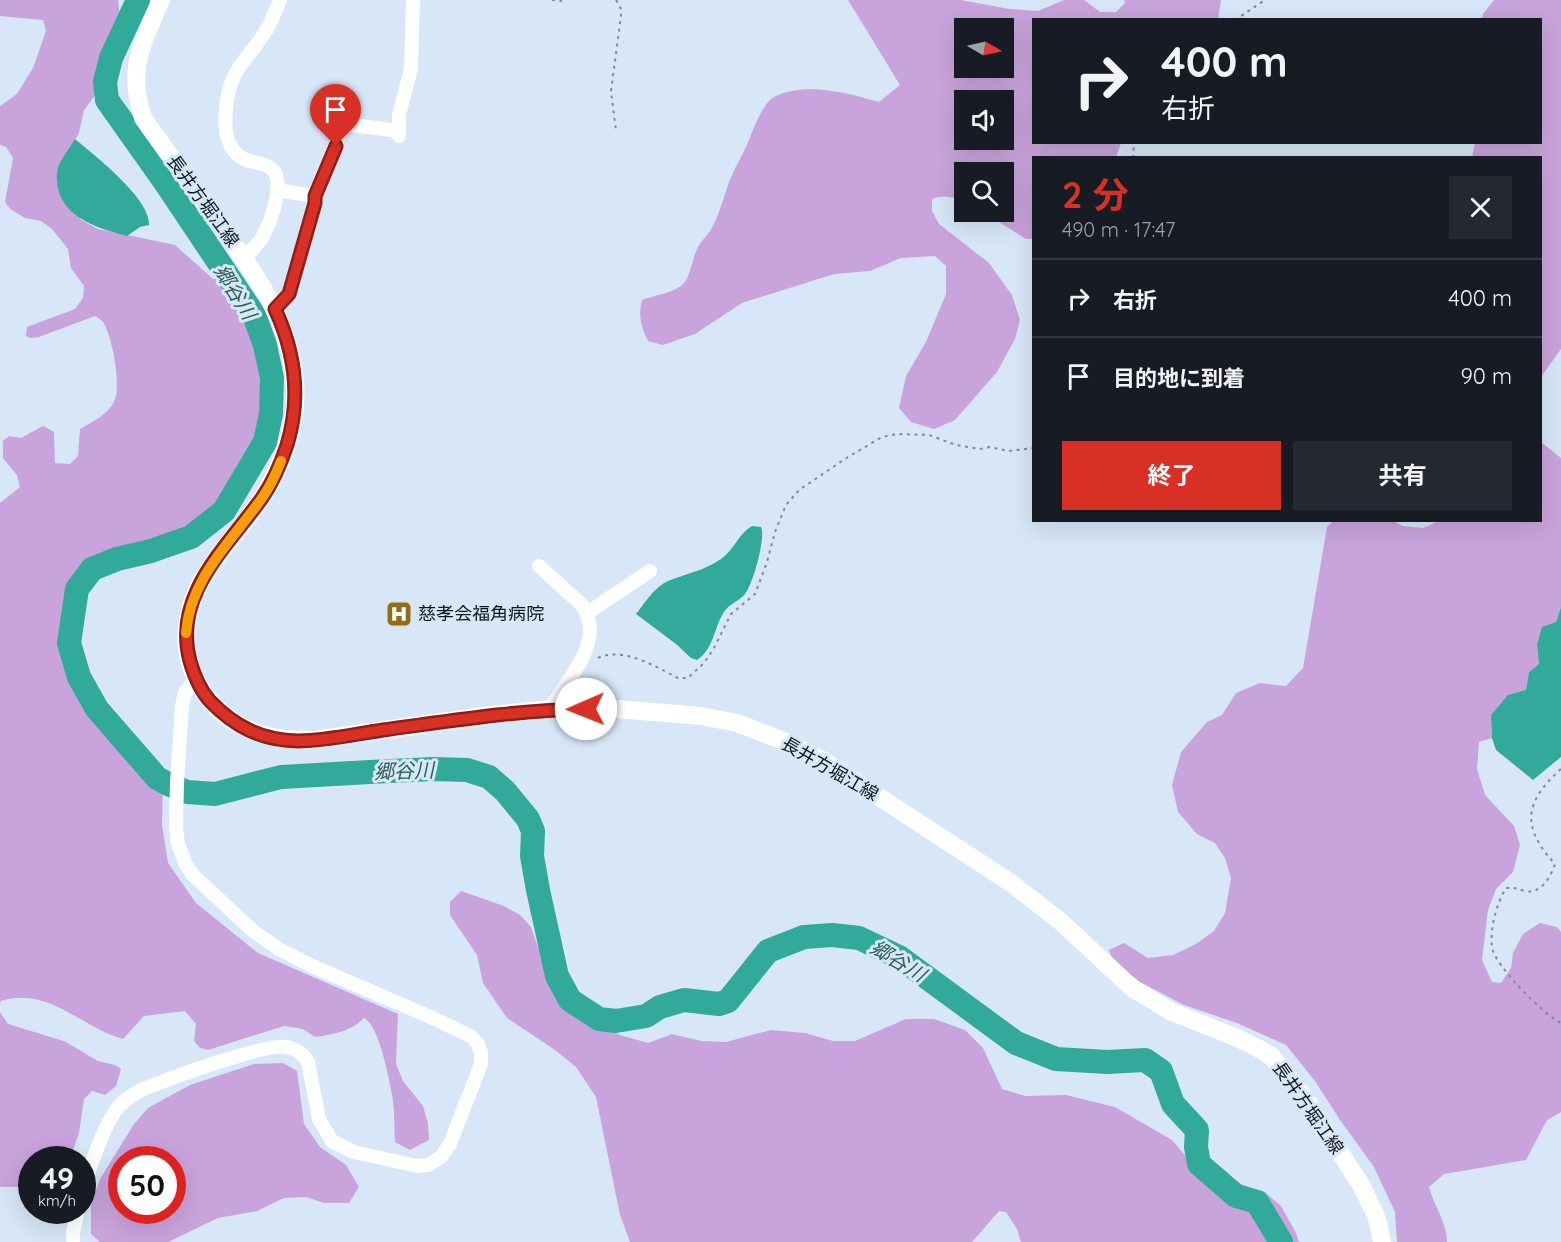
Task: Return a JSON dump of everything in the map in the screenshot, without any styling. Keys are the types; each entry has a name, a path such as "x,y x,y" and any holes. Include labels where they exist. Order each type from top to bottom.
{"main road":[{"name":"長井方堀江線","path":"162,0 139,52 135,74 136,97 143,118 244,258 275,309 290,345 295,385 292,424 281,462 263,496 213,562 192,600 187,620 188,653 196,680 207,698 244,729 264,736 298,741 550,709 617,709 701,716 737,723 789,743 824,761 1011,883 1060,921 1132,988 1172,1012 1243,1041 1271,1056 1302,1094 1361,1185 1377,1218 1382,1242"}],"street":[{"path":"244,258 255,247 269,224 274,212 277,190 275,173 272,168 238,156 231,148 225,125 227,93 233,76 266,31 279,0"},
{"path":"275,309 289,294 315,196 346,118 399,134 399,114 411,69 413,0"},
{"path":"277,190 315,196"},
{"path":"538,566 582,605 587,613 591,630 589,647 550,709"},
{"path":"587,613 650,570"},
{"path":"96,1155 114,1111 122,1102 145,1088 227,1060 273,1047 285,1046 304,1055 308,1062 319,1119 332,1141 354,1152 417,1166 428,1165 441,1157 450,1144 481,1064 478,1044 472,1037 279,949 253,931 203,886 186,865 178,844 177,783 182,706 185,692 196,680"},
{"path":"74,1242 75,1224"}],"path":[{"path":"552,0 562,1"},
{"path":"616,0 621,9 621,16 611,91 616,131"},
{"path":"1238,18 1265,0"},
{"path":"592,662 609,654 621,654 678,678 688,678 704,663 731,614 754,594 786,505 799,490 882,436 913,433 980,449 989,447 1009,451 1032,448"},
{"path":"1561,769 1539,793 1532,808 1531,819 1535,835 1555,864 1552,873 1542,886 1533,892 1515,887 1506,888 1499,899 1495,914 1492,948 1499,963 1509,975 1551,1019 1561,1023"}],"shaded area":[{"path":"0,0 118,0 120,18 102,60 96,94 84,110 79,133 57,171 81,220 98,229 175,245 213,279 233,277 243,291 265,337 274,374 273,420 261,463 232,511 200,541 98,569 80,589 72,641 98,704 136,753 163,779 162,825 168,863 196,903 258,953 398,1014 396,1064 403,1081 423,1106 428,1124 429,1140 410,1150 395,1142 393,1101 386,1065 379,1041 364,1018 341,1032 329,1035 315,1037 303,1029 284,1026 208,1050 200,1048 194,1041 196,1024 185,1011 144,1016 123,1039 49,1003 18,998 1,1001 0,1004 0,503 20,487 17,475 3,458 3,441 9,436 21,438 43,426 54,432 55,463 70,464 78,456 80,429 110,409 117,392 117,382 110,337 103,322 95,316 39,337 26,336 27,327 75,309 83,298 84,286 71,268 68,249 52,229 41,221 25,218 10,209 5,202 13,158 6,147 0,145 0,106 17,94 33,68 46,31 43,20 0,16"},
{"path":"848,0 961,0 1009,9 1038,11 1064,0 1084,0 1100,12 1116,12 1125,3 1124,0 1221,0 1218,18 1032,18 1032,144 1121,144 1116,156 1032,156 1032,239 1026,239 999,222 1014,222 1014,162 954,162 954,198 940,197 932,199 932,211 939,224 989,263 1012,295 1020,320 1015,339 997,372 955,420 934,429 911,422 899,408 906,376 926,342 946,294 946,266 935,256 901,258 870,271 834,274 742,303 695,334 663,345 648,341 641,321 642,300 675,289 686,280 697,249 714,224 732,175 766,105 776,96 788,92 814,89 841,92 879,102 900,85"},
{"path":"1494,0 1561,0 1561,349 1542,376 1542,156 1472,156 1475,144 1542,144 1542,18 1482,18"},
{"path":"75,139 120,178 141,203 147,214 149,225 140,227 127,236 90,224 69,209 58,187 57,172"},
{"path":"1542,443 1561,458 1561,607 1556,622 1537,645 1539,664 1529,672 1526,690 1491,715 1492,738 1479,742 1477,769 1485,795 1514,826 1520,845 1513,872 1496,889 1488,910 1482,960 1492,982 1501,983 1511,968 1513,953 1523,934 1540,923 1557,927 1561,932 1561,1112 1547,1120 1526,1160 1444,1174 1429,1187 1443,1221 1447,1242 1397,1242 1395,1212 1374,1167 1315,1081 1286,1045 1237,1023 1184,1005 1140,982 1114,962 1109,950 1124,943 1148,958 1173,955 1196,944 1214,931 1225,913 1231,878 1225,858 1215,843 1197,834 1178,812 1172,785 1181,752 1207,722 1222,715 1236,693 1260,683 1286,686 1303,668 1327,527 1332,522 1395,522 1403,526 1423,528 1437,522 1542,522"},
{"path":"752,526 761,527 762,541 752,581 745,594 724,612 707,650 697,660 691,658 636,614 658,587 715,563 730,551 743,533"},
{"path":"1561,607 1561,757 1533,780 1496,750 1492,738 1491,715 1508,695 1526,690 1529,672 1539,664 1537,645 1542,627 1556,622"},
{"path":"461,891 504,906 520,915 531,927 553,991 565,1008 620,1035 648,1043 672,1034 701,1041 726,1042 771,1030 805,1033 833,1041 855,1041 906,1019 934,1019 965,1030 983,1048 1002,1089 1025,1096 1066,1095 1115,1107 1172,1140 1189,1160 1240,1184 1265,1192 1281,1206 1299,1242 1021,1242 1017,1229 1006,1212 999,1211 972,1242 630,1242 620,1215 596,1097 576,1067 507,1018 483,983 477,955 450,915 450,902"},
{"path":"0,1012 8,1024 64,1041 98,1061 115,1065 121,1069 116,1086 105,1095 92,1091 84,1099 79,1133 74,1146 18,1146 18,1187 0,1187"},
{"path":"283,1063 297,1071 304,1124 320,1147 346,1165 359,1187 349,1203 324,1203 306,1197 284,1198 257,1211 218,1218 168,1242 100,1242 91,1234 91,1224 96,1224 96,1190 108,1166 108,1224 186,1224 186,1146 120,1146 134,1124 148,1108 190,1085 254,1064"}],"waterway":[{"name":"郷谷川","path":"138,0 111,58 105,82 107,100 254,315 265,345 272,378 271,414 265,442 224,511 191,537 151,551 117,559 92,569 77,589 69,643 79,677 97,709 157,778 187,792 215,794 281,777 433,769 467,770 489,777 505,791 528,819 533,831 532,856 557,976 570,1000 599,1019 616,1021 646,1016 660,1007 684,1000 719,1004 728,1001 768,951 804,937 832,935 859,938 899,957 1016,1043 1056,1059 1107,1062 1145,1060 1161,1071 1173,1104 1197,1130 1196,1147 1199,1164 1236,1196 1257,1202 1281,1242"}],"slow traffic":[{"path":"186,633 192,600 200,583 263,496 281,461"}],"place":[{"name":"慈孝会福角病院","path":"399,614"}],"route":[{"path":"336,146 315,196 289,294 275,309 290,345 295,385 295,406 288,443 263,496 213,562 192,600 186,637 196,680 207,698 244,729 264,736 298,741 492,715 550,709 586,709"}]}
